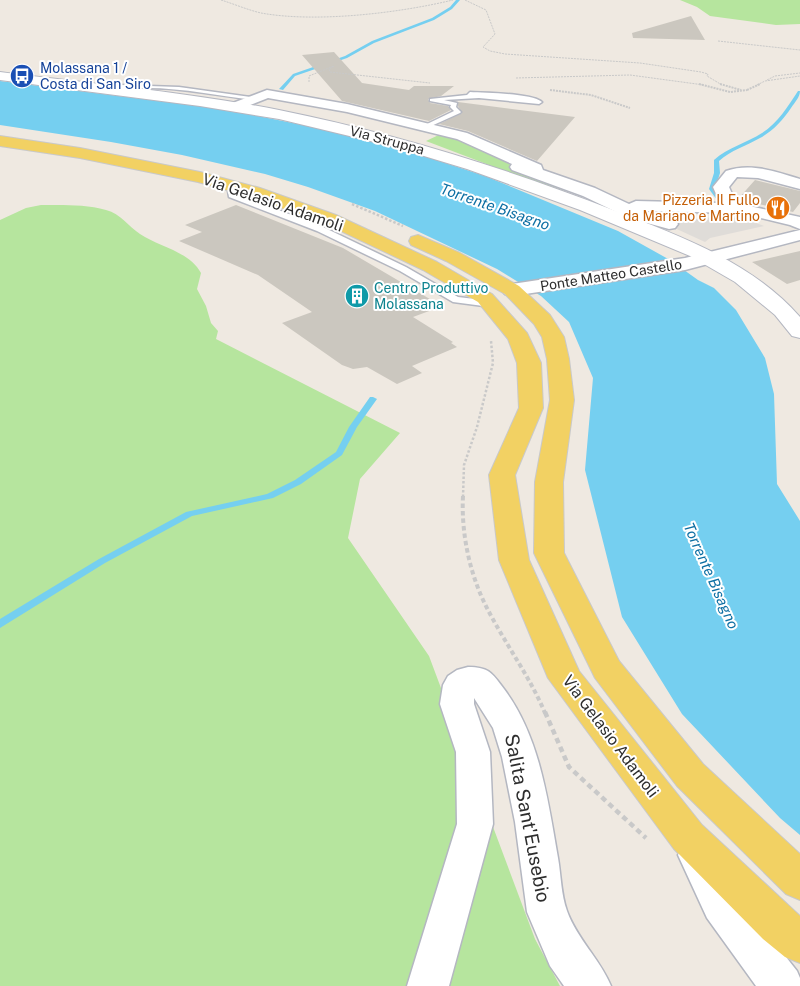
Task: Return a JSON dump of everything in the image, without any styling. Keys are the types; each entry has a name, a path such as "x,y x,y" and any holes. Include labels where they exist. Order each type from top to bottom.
{"main road":[{"name":"Via Struppa","path":"0,76 235,107 319,123 538,177 604,213 679,243 740,275 775,302 800,331"},
{"name":"Via Gelasio Adamoli","path":"0,131 93,144 216,169 267,183 350,210 453,257 508,294 542,320 553,337 558,359 562,400 549,482 549,553 607,669 690,775 800,881"},
{"name":"Via Gelasio Adamoli","path":"0,141 80,152 182,173 254,192 330,219 430,266 485,298 508,294"},
{"name":"Via Gelasio Adamoli","path":"508,294 519,338 529,363 531,408 502,475 514,560 566,678 688,837 778,925 800,942"}],"street":[{"name":"Via Struppa","path":"235,107 267,94 348,108 433,131 538,177 589,192 621,208 669,224"},
{"path":"319,123 348,108"},
{"path":"782,163 800,170"},
{"path":"728,207 728,200 720,186 734,173 753,173 800,184"},
{"path":"604,213 634,206 728,207 796,221 800,224"},
{"path":"709,258 800,235"},
{"name":"Ponte Matteo Castello","path":"508,294 709,258"},
{"name":"Salita Sant'Eusebio","path":"428,986 475,824 473,752 457,704 459,685 468,679 478,679 502,712 510,728 519,757 532,822 546,912 565,952 590,986"},
{"path":"688,837 720,905 782,986"}],"lane":[{"path":"108,90 116,87 139,87 255,98"},
{"path":"433,131 458,112 453,107 455,104 432,100 434,99 480,96 539,102 531,99 498,95 470,94"},
{"path":"433,131 463,115"},
{"path":"230,187 232,196 320,229 403,269 456,300 508,294"}],"path":[{"path":"221,0 261,13 306,17 371,14 453,0"},
{"path":"465,0 486,10 495,34 483,47 490,51 505,54 640,63 701,72 708,74 707,76 724,86 739,90 750,90 765,81 800,74"},
{"path":"718,41 800,50"},
{"path":"543,90 579,91 630,108"}],"green space":[{"path":"680,0 800,0 800,24 776,25 710,16 697,7"},
{"path":"445,132 591,199 510,173 426,141"},
{"path":"41,205 82,206 111,212 148,239 189,259 201,273 197,289 206,306 211,323 218,331 216,339 400,433 360,479 348,538 429,656 535,939 560,986 0,986 0,220 26,208"}],"shaded area":[{"path":"716,216 746,219 764,226 710,238 705,242 668,225 673,218 702,219"}],"water":[{"name":"Torrente Bisagno","path":"0,81 222,109 323,129 412,152 485,176 618,231 670,260 698,280 714,288 736,310 765,358 774,394 777,484 800,521 800,835 780,818 682,714 622,617 585,470 593,378 569,322 541,296 497,269 375,211 308,187 265,174 182,155 0,125"}],"building":[{"path":"691,16 705,40 633,38 632,33"},
{"path":"334,52 362,83 409,90 414,86 454,86 441,96 428,99 430,103 448,106 451,110 429,121 342,101 302,55"},
{"path":"458,102 575,117 537,161 468,131 439,124 462,113"},
{"path":"755,180 800,191 800,203 793,212 738,199"},
{"name":"Centro Produttivo Molassana","path":"236,205 343,248 440,305 438,306 440,307 413,317 453,342 451,343 457,347 412,366 422,373 397,384 367,367 353,369 342,365 282,323 312,312 258,275 179,241 202,232 185,225"},
{"path":"800,251 800,280 787,284 752,262"}],"waterway":[{"path":"281,89 294,75 346,57 373,42 433,19 451,8 458,0"},
{"path":"719,199 712,189 717,173 716,161 727,152 758,138 770,130 784,115 800,92"},
{"path":"0,624 102,561 189,514 270,496 298,482 339,453 353,427 373,399"}],"place":[{"name":"Molassana 1 / Costa di San Siro","path":"22,76"},
{"name":"Pizzeria Il Fullo da Mariano e Martino","path":"778,208"},
{"name":"Centro Produttivo Molassana","path":"357,296"}]}
